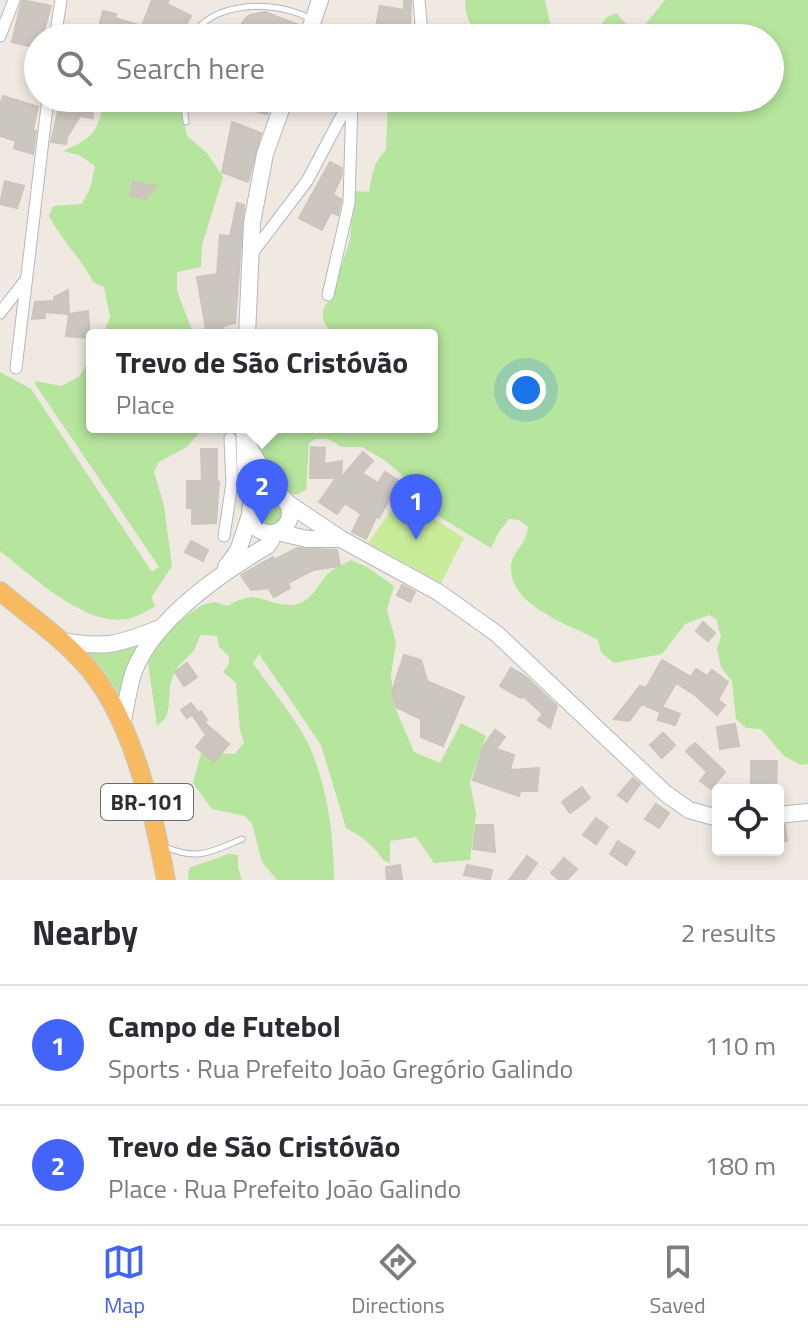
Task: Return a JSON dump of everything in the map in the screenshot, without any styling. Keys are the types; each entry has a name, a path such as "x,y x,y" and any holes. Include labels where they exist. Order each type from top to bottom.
{"highway":[{"name":"BR-101","path":"0,591 59,640 96,678 122,725 160,845 166,880"}],"main road":[{"path":"312,24 320,0"},
{"path":"247,329 249,257 259,179 281,112"},
{"path":"239,435 239,485 251,510 254,526 307,539 341,539"},
{"path":"122,725 134,671 160,628 220,575 267,546 273,532 289,519 281,498 239,435"},
{"path":"220,575 238,551 251,510 260,496 281,498 341,539 438,592 497,634 665,793 689,810 712,816"},
{"path":"59,640 96,647 109,646 160,628"},
{"path":"784,814 808,812"}],"street":[{"path":"0,36 14,0"},
{"path":"419,0 421,24"},
{"path":"57,24 60,1"},
{"path":"16,368 46,112"},
{"path":"249,257 307,181 344,112"},
{"path":"328,295 349,203 351,112"},
{"path":"0,313 25,280"},
{"path":"224,536 239,485"}],"lane":[{"path":"205,24 214,17 246,6 275,5 313,21"},
{"path":"185,112 186,122"},
{"path":"160,845 190,855 201,855 242,839"}],"green space":[{"path":"465,0 545,0 551,24 470,24"},
{"path":"665,0 808,0 808,764 801,765 784,756 761,729 746,728 736,719 732,681 721,667 717,649 721,636 716,619 709,615 685,624 662,654 614,663 601,652 598,640 543,612 520,592 513,580 511,566 528,527 519,520 509,519 491,548 410,499 406,479 386,461 362,447 342,447 328,439 315,439 309,443 306,490 295,495 273,476 261,447 262,433 438,433 438,329 328,329 323,320 323,309 332,296 350,239 354,191 369,192 376,164 386,150 387,112 784,112 784,24 645,24"},
{"path":"616,13 626,24 602,24 607,17"},
{"path":"101,112 182,112 187,136 207,153 223,177 202,245 201,267 177,272 177,291 192,329 105,329 110,317 104,287 93,282 49,216 53,206 82,204 90,189 95,166 79,155 63,151 88,137"},
{"path":"86,366 86,433 199,433 187,447 159,462 154,472 164,506 172,566 151,598 156,606 127,619 94,615 77,607 59,597 0,551 0,372 31,389 152,572 159,567 35,384 36,381 61,386 80,376"},
{"path":"400,498 464,538 441,583 368,543"},
{"path":"270,499 280,503 284,513 280,523 270,527 260,523 256,513 260,503"},
{"path":"351,560 394,586 387,610 396,643 391,674 394,705 414,752 440,763 461,723 486,736 470,782 476,814 470,860 434,863 416,837 390,841 390,863 383,860 367,841 346,828 321,745 259,654 253,663 293,718 318,767 333,847 334,880 277,880 262,862 252,824 245,816 212,809 193,783 201,753 235,754 244,742 236,683 223,672 229,664 229,656 219,647 217,636 200,635 191,654 175,672 168,711 157,726 148,663 167,629 202,605 214,602 228,606 254,597 281,604 297,604 308,598 330,572"},
{"path":"141,642 123,701 104,671 85,652 111,652"},
{"path":"228,854 238,855 242,880 188,880 189,868"}],"building":[{"path":"22,0 51,6 46,24 24,24 24,45 12,42"},
{"path":"152,0 169,0 167,4 191,16 187,24 143,24"},
{"path":"404,0 411,0 410,24 376,24 380,6 404,10"},
{"path":"103,11 116,14 115,18 135,24 100,24"},
{"path":"265,12 296,24 242,24 250,15"},
{"path":"3,96 24,103 24,112 37,112 33,154 14,148 16,141 0,136"},
{"path":"58,112 92,112 93,118 80,116 66,144 51,142"},
{"path":"232,122 261,133 248,182 222,172"},
{"path":"330,162 342,168 333,195 341,202 338,215 331,212 322,230 299,218"},
{"path":"5,181 24,186 17,208 0,204"},
{"path":"133,182 156,186 145,199 130,196"},
{"path":"237,203 244,205 235,323 223,326 224,329 206,329 197,277 217,274 220,235 230,236"},
{"path":"68,290 69,314 44,312 45,318 32,319 35,302 54,301 54,297"},
{"path":"88,311 89,329 86,329 86,338 66,336 69,314"},
{"path":"311,447 325,448 324,464 342,461 341,478 363,452 373,461 362,473 378,483 385,472 405,485 398,495 393,492 366,539 352,532 361,514 345,503 337,514 319,502 336,478 310,478"},
{"path":"201,449 217,449 219,482 216,523 192,524 192,508 187,508 187,481 202,481"},
{"path":"191,541 208,550 203,561 185,552"},
{"path":"297,548 337,550 340,566 313,570 288,583 290,588 274,597 268,588 251,590 241,575"},
{"path":"402,585 415,592 410,602 397,595"},
{"path":"703,622 715,633 708,641 696,631"},
{"path":"404,655 421,660 427,681 464,697 443,746 421,737 421,719 396,707 392,692"},
{"path":"662,660 691,677 696,669 707,676 712,670 728,682 718,700 725,705 717,715 676,683 662,707 680,714 675,725 658,720 660,712 642,704 629,721 614,719 640,686 646,688"},
{"path":"187,663 197,677 184,686 175,672"},
{"path":"511,668 525,676 557,706 550,728 538,720 543,714 523,696 521,698 500,686"},
{"path":"191,703 197,711 187,718 181,710"},
{"path":"201,711 207,720 204,722 229,744 214,762 196,747 206,735 193,716"},
{"path":"735,724 739,746 720,749 717,727"},
{"path":"495,730 505,737 496,749 514,755 510,770 539,768 537,791 520,791 519,796 473,780 483,747"},
{"path":"663,733 675,745 662,758 650,745"},
{"path":"695,743 725,772 712,784 711,789 700,781 707,772 686,751"},
{"path":"751,761 777,761 776,784 751,784"},
{"path":"633,778 640,784 627,802 618,795"},
{"path":"582,787 590,798 570,813 562,802"},
{"path":"656,804 669,813 659,828 645,819"},
{"path":"596,818 608,827 596,844 583,835"},
{"path":"476,825 493,825 495,852 473,849"},
{"path":"618,841 635,852 626,865 610,854"},
{"path":"527,856 537,863 525,880 509,880"},
{"path":"564,858 577,869 567,880 559,880 551,873"},
{"path":"400,865 402,880 387,880 386,867"},
{"path":"467,865 492,870 490,880 464,875"}],"place":[{"name":"Trevo de São Cristóvão","path":"262,525"},
{"name":"Campo de Futebol","path":"416,540"}]}
